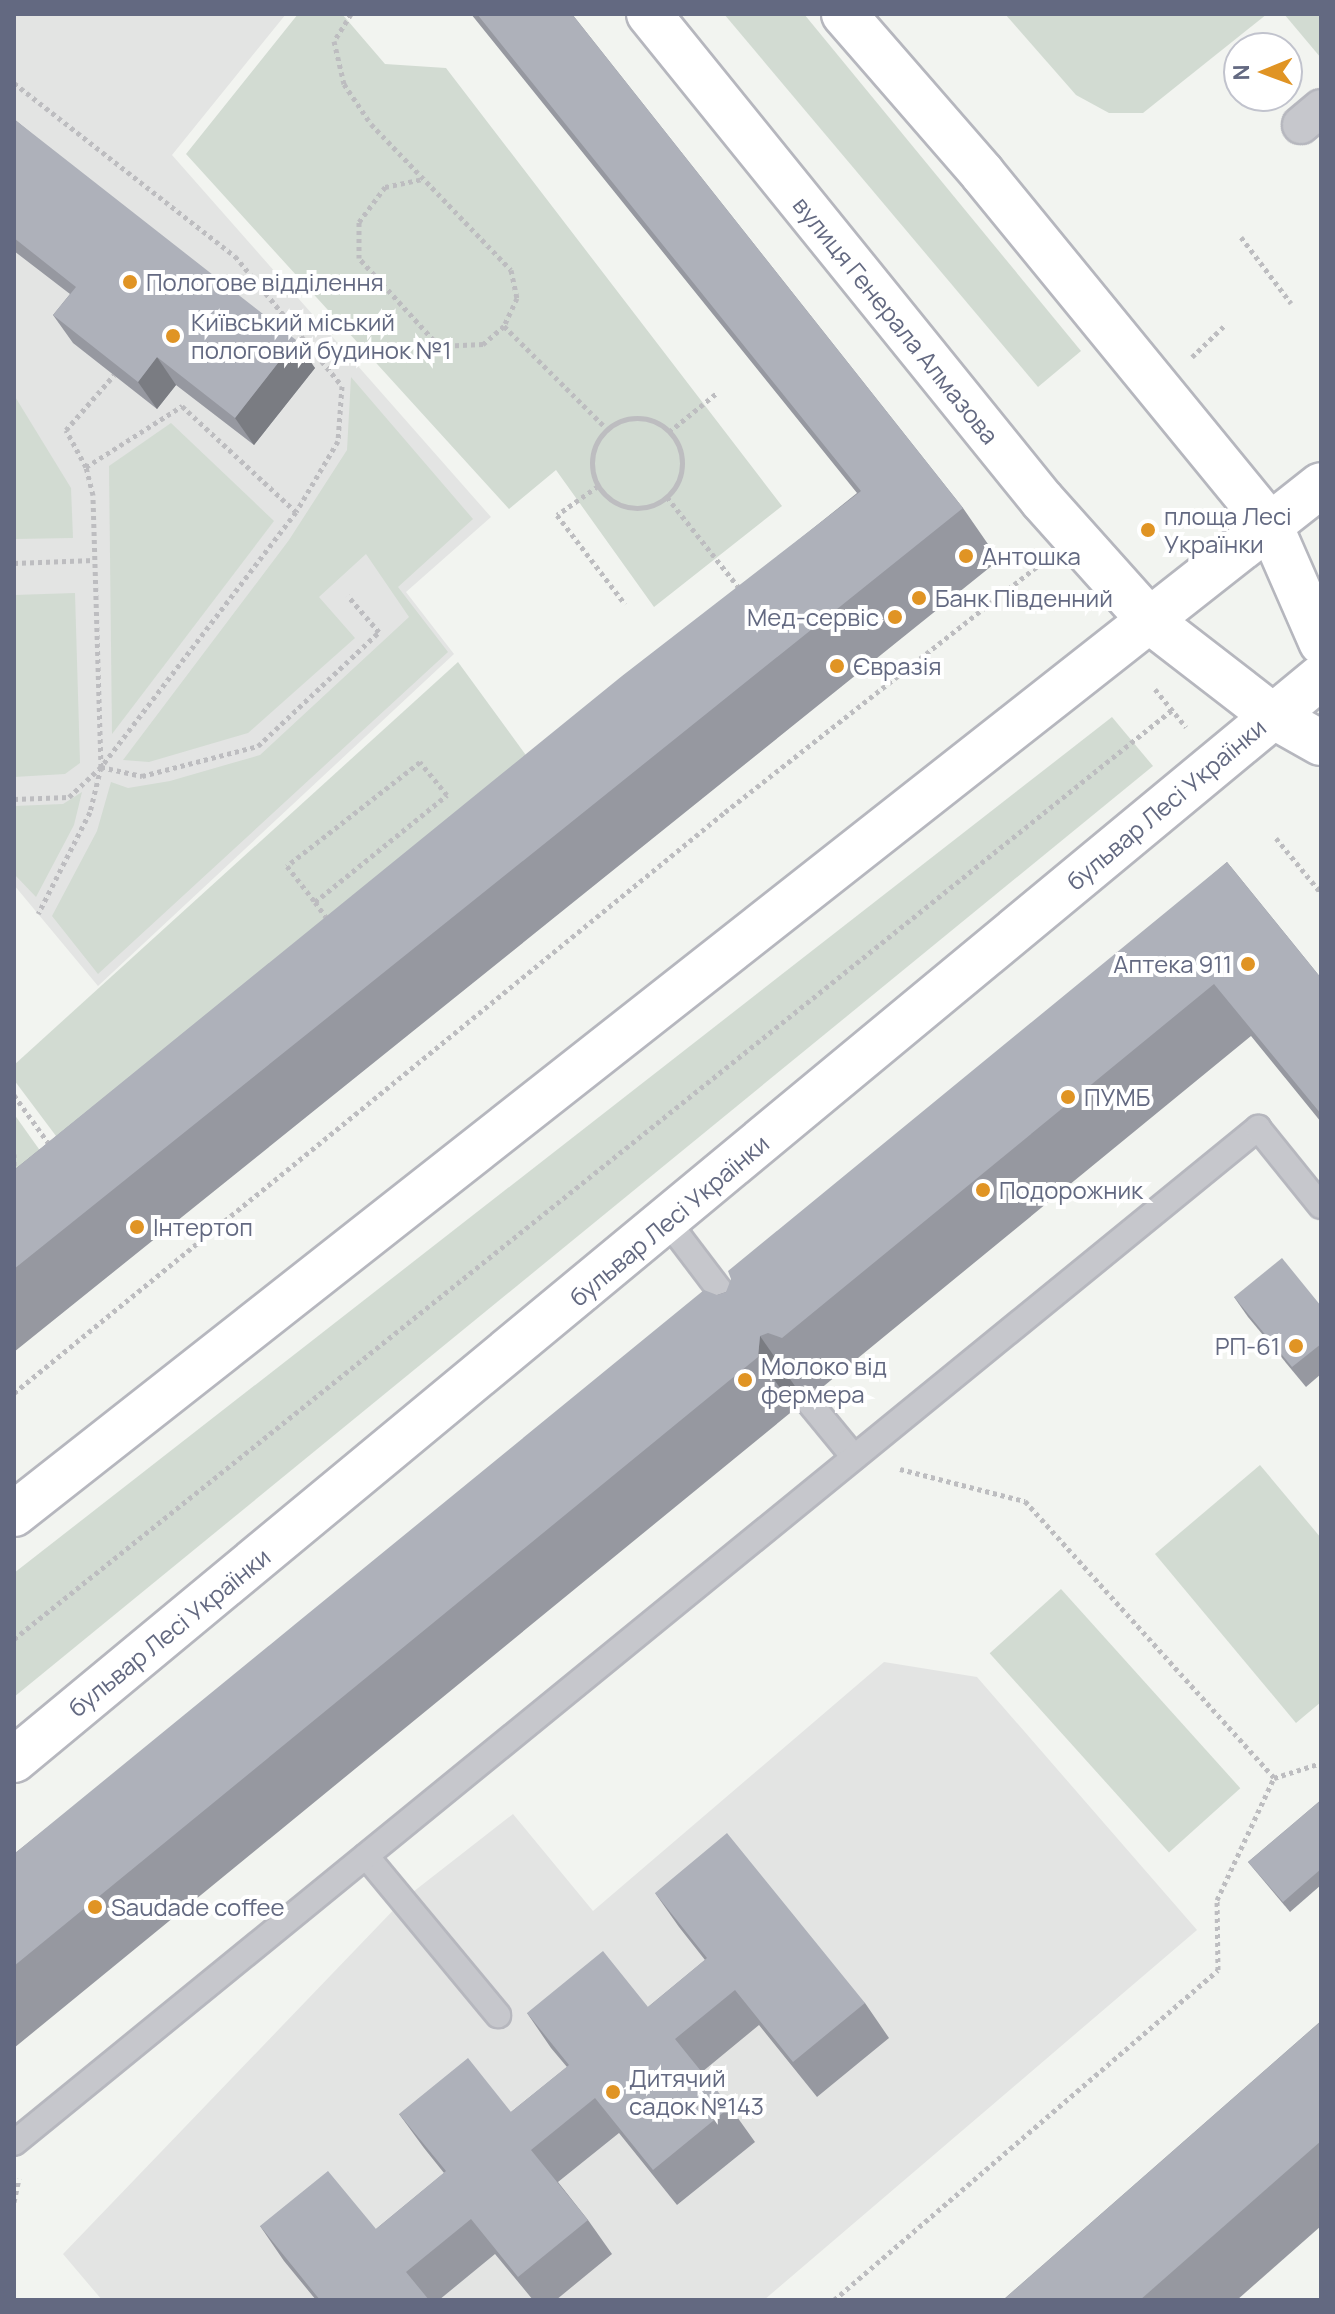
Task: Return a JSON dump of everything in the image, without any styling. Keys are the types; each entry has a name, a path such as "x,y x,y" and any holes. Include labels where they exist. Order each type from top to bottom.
{"main road":[{"name":"вулиця Генерала Алмазова","path":"649,14 1042,500 1150,621"},
{"path":"844,14 982,173 1270,525 1321,642"},
{"path":"14,1514 1321,485"},
{"path":"1150,621 1273,716 1321,743"},
{"name":"бульвар Лесі Українки","path":"14,1760 668,1222 1321,677"}],"lane":[{"path":"14,2143 1258,1128 1321,1206"},
{"path":"668,1222 753,1333"},
{"path":"807,1400 854,1457"},
{"path":"366,1856 498,2015"}],"path":[{"path":"351,14 334,41 344,84 422,179 511,270 517,298 504,326 483,344 439,346 359,258 359,222 385,187 422,179"},
{"path":"14,83 235,256 342,386 338,441 296,512 101,767 69,797 14,799"},
{"path":"1241,237 1291,303"},
{"path":"504,326 607,429"},
{"path":"38,914 90,812 101,767 93,495 86,467 66,430 114,375"},
{"path":"669,432 718,392"},
{"path":"86,467 182,406 296,512"},
{"path":"642,418 669,432 679,445 682,470 667,497 639,509 622,506 598,486 592,456 607,429 642,418"},
{"path":"598,486 557,515 625,604"},
{"path":"667,497 739,588"},
{"path":"14,1393 725,812 1040,566 1030,554"},
{"path":"14,563 94,560"},
{"path":"101,767 142,776 258,746 379,632 348,596"},
{"path":"1149,682 1187,728"},
{"path":"14,1639 1172,710"},
{"path":"315,902 447,795 420,762 287,866 334,927"},
{"path":"1276,838 1321,893"},
{"path":"14,1095 56,1153"},
{"path":"14,1154 14,1176"},
{"path":"854,1457 1025,1501 1274,1778"},
{"path":"834,2300 1218,1970 1217,1900 1274,1778 1321,1763"}],"shaded area":[{"name":"Київський міський пологовий будинок №1","path":"14,14 286,14 172,155 491,517 406,592 454,654 98,986 14,885"},
{"path":"298,14 342,14 385,64 446,68 782,506 654,607 556,470 509,509 186,154"},
{"path":"724,14 804,14 1081,351 1038,387"},
{"path":"1005,14 1267,14 1244,32 1223,32 1223,49 1143,113 1109,113 1076,95"},
{"path":"1284,14 1321,14 1321,58 1303,37 1303,32 1299,32"},
{"path":"351,377 473,519 398,587 448,652 98,974 52,916 97,831 111,782 128,788 170,781 260,755 409,617 366,554 319,597 355,638 248,733 149,762 123,760 289,540 347,450"},
{"path":"14,395 71,488 73,538 14,539"},
{"path":"171,423 274,521 112,734 109,466"},
{"path":"75,593 80,763 65,774 14,777 14,595"},
{"path":"458,662 536,769 65,1148 14,1080 14,1065"},
{"path":"1112,717 1153,766 14,1697 14,1573"},
{"path":"82,792 74,825 36,897 14,874 14,806 63,804"},
{"path":"14,1114 51,1166 14,1196"},
{"path":"1260,1465 1321,1538 1321,1702 1296,1723 1155,1554"},
{"path":"1061,1589 1240,1788 1169,1852 990,1653"},
{"name":"Дитячий садок №143","path":"884,1662 977,1677 1197,1930 764,2300 102,2300 63,2254 404,1899 513,1814 593,1911"}],"building":[{"path":"477,14 572,14 963,508 14,1269 14,1170 622,676 861,491"},
{"name":"Пологове відділення","path":"14,119 296,340 235,418 157,357 138,382 53,315 76,287 14,238"},
{"path":"1227,862 1321,978 1321,1114 1214,984 782,1338 768,1333 760,1336 758,1357 14,1966 14,1854 704,1290 717,1295 726,1292 731,1279 728,1271"},
{"name":"РП-61","path":"1282,1258 1321,1306 1321,1344 1292,1367 1234,1297"},
{"path":"1321,1800 1321,1869 1283,1902 1248,1862"},
{"path":"727,1833 865,2003 793,2062 735,1990 675,2039 730,2107 653,2170 595,2098 531,2150 588,2220 518,2277 471,2219 406,2272 429,2300 320,2300 260,2226 328,2171 376,2229 446,2171 399,2114 468,2058 511,2112 569,2065 527,2013 603,1951 648,2007 707,1958 655,1893"},
{"path":"1321,2021 1321,2141 1140,2300 1003,2300"}],"place":[{"name":"Пологове відділення","path":"130,282"},
{"name":"Київський міський пологовий будинок №1","path":"173,336"},
{"name":"площа Лесі Українки","path":"1148,530"},
{"name":"Антошка","path":"966,556"},
{"name":"Банк Пiвденний","path":"919,598"},
{"name":"Мед-сервіс","path":"895,617"},
{"name":"Євразія","path":"837,666"},
{"name":"Аптека 911","path":"1248,964"},
{"name":"ПУМБ","path":"1068,1097"},
{"name":"Подорожник","path":"983,1190"},
{"name":"Інтертоп","path":"137,1227"},
{"name":"РП-61","path":"1296,1346"},
{"name":"Молоко від фермера","path":"745,1380"},
{"name":"Saudade coffee","path":"95,1907"},
{"name":"Дитячий садок №143","path":"613,2092"}]}
